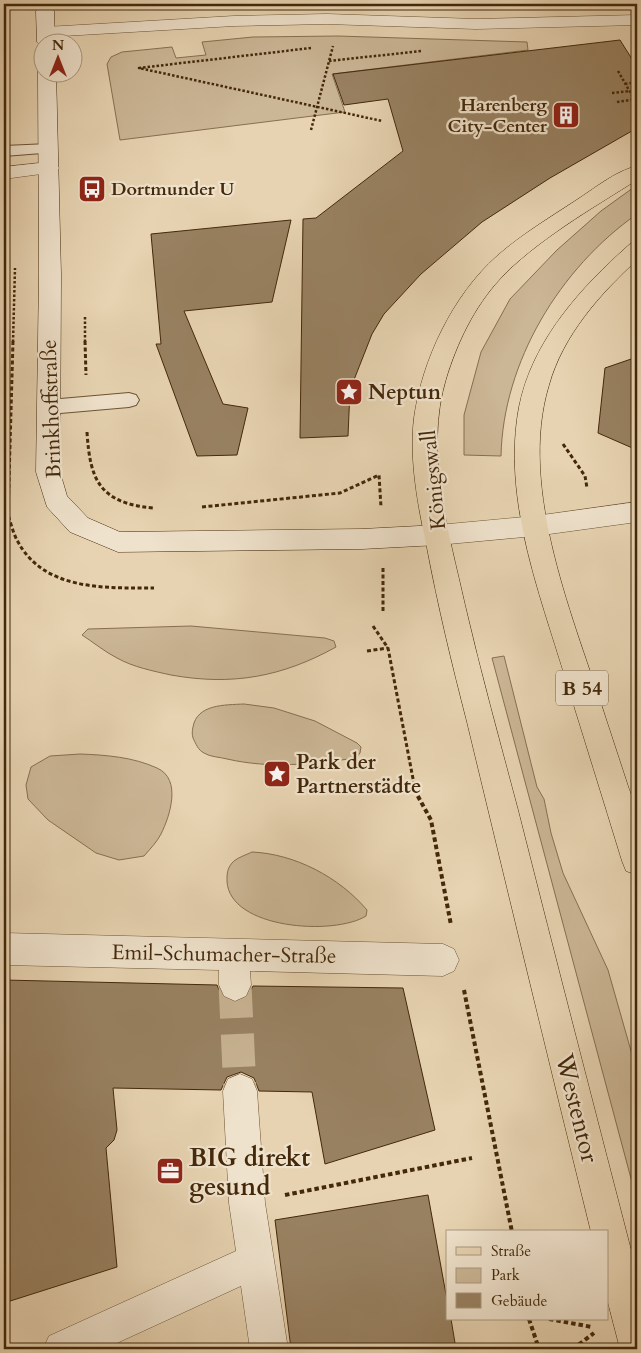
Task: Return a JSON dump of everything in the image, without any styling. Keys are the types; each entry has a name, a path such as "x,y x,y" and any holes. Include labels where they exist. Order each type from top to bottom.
{"main road":[{"name":"Königswall","path":"519,872 459,636 438,534 428,475 425,429 429,401 435,376 456,326 472,299 516,251 613,185 637,172"},
{"name":"B 54","path":"635,854 562,622 535,526 528,475 528,433 531,406 544,367 566,327 598,286 637,249"},
{"name":"Westentor","path":"519,872 637,1344"}],"street":[{"path":"45,11 46,32"},
{"path":"82,34 234,21 327,19 476,24 637,20"},
{"name":"Brinkhoffstraße","path":"47,82 49,159 48,472 56,500 79,525 118,542 353,539 535,526 637,512"},
{"path":"4,173 49,159"},
{"name":"Emil-Schumacher-Straße","path":"4,950 453,959"},
{"path":"234,955 235,985"},
{"path":"240,1091 247,1203 255,1261 274,1337"},
{"path":"62,1349 255,1261"}],"lane":[{"path":"4,152 49,159"},
{"path":"49,406 129,400"}],"path":[{"path":"4,10 118,6"},
{"path":"310,130 334,45 324,46"},
{"path":"314,48 139,68 382,121"},
{"path":"329,61 424,50"},
{"path":"618,71 636,99 637,104"},
{"path":"625,84 637,82"},
{"path":"612,93 630,91"},
{"path":"616,102 636,99"},
{"path":"472,110 491,108"},
{"path":"85,315 88,456 94,479 109,494 128,505 158,508"},
{"path":"561,438 565,450 585,476"},
{"path":"196,508 340,493 379,475"},
{"path":"373,626 388,648 415,791 431,820 453,959 512,1230"},
{"path":"367,651 388,648"},
{"path":"247,1203 472,1158"},
{"path":"529,1320 539,1349"},
{"path":"573,1349 600,1328"}],"green space":[{"path":"338,36 527,42 528,50 332,74 345,112 120,140 107,64 111,57 122,52 172,47 176,58 206,55 202,42 253,37"},
{"path":"637,185 637,214 609,236 584,261 561,290 541,320 525,352 512,386 504,421 501,456 464,455 464,415 481,352 510,299 557,250 601,211"},
{"path":"191,626 325,638 334,641 336,647 296,666 276,672 236,679 193,678 150,670 123,661 82,635 88,629"},
{"path":"504,656 537,787 544,799 551,833 563,873 608,970 637,1072 637,1201 492,658"},
{"path":"244,704 274,708 315,721 357,743 361,747 360,753 356,758 307,764 276,765 215,757 206,754 197,747 192,733 196,719 200,714 213,707"},
{"path":"80,754 138,761 165,773 172,789 168,818 159,837 144,856 119,860 96,853 48,820 28,799 26,785 31,767 50,756"},
{"path":"252,852 284,857 315,869 356,898 367,910 366,916 351,922 331,926 308,926 285,924 263,918 245,910 232,897 227,874 229,867 234,861"}],"building":[{"path":"620,40 637,67 637,128 550,178 482,222 421,274 384,314 372,334 350,390 348,436 300,438 303,219 316,218 403,151 388,99 344,105 333,74"},
{"path":"291,220 272,302 184,311 223,404 248,408 237,455 197,456 156,344 161,344 151,234"},
{"path":"637,357 637,450 598,433 605,368"},
{"path":"4,980 217,985 222,997 234,1003 247,998 253,986 403,988 435,1130 325,1164 312,1092 259,1091 254,1078 241,1072 227,1077 221,1090 113,1088 117,1130 114,1140 106,1148 117,1267 4,1303"},
{"path":"428,1195 446,1294 446,1320 451,1320 456,1349 291,1349 275,1220"}],"tunnel":[{"path":"235,985 240,1091"}],"place":[{"name":"Harenberg City-Center","path":"566,115"},
{"name":"Dortmunder U","path":"92,189"},
{"name":"Neptun","path":"349,392"},
{"name":"Park der Partnerstädte","path":"277,774"},
{"name":"BIG direkt gesund","path":"170,1171"}]}
